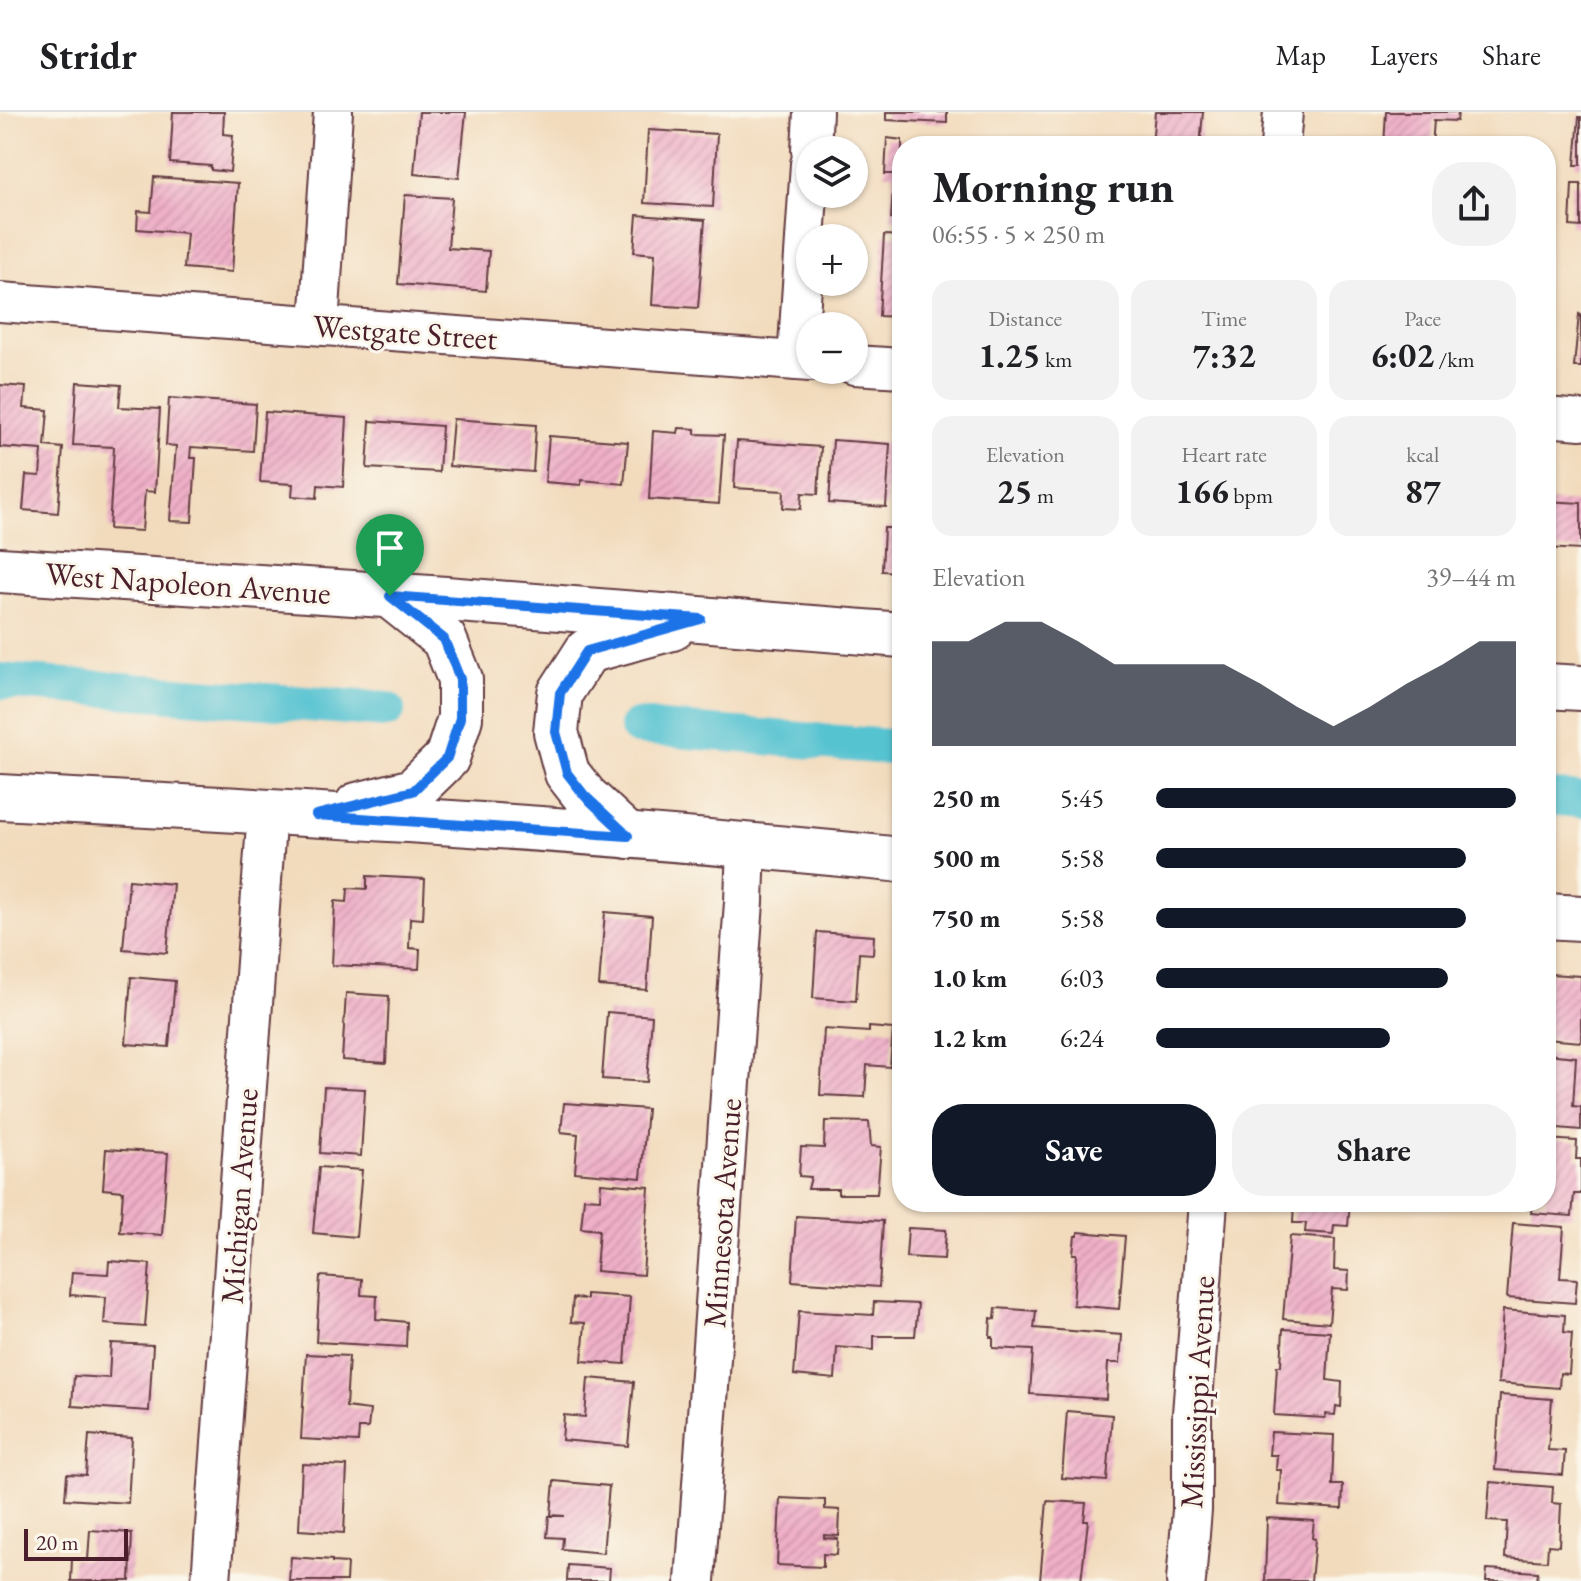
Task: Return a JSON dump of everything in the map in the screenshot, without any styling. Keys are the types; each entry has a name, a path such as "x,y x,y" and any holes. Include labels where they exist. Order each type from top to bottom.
{"main road":[{"name":"West Napoleon Avenue","path":"0,570 892,634"},
{"path":"316,815 413,791 447,758 460,718 460,679 444,639 390,596"},
{"path":"628,836 585,796 567,773 556,732 560,693 587,651 701,619"},
{"path":"1556,687 1581,688"},
{"path":"0,797 267,811 746,844 892,859"},
{"path":"1556,917 1581,918"}],"street":[{"path":"319,325 333,112"},
{"path":"812,136 813,112"},
{"path":"1281,136 1283,112"},
{"path":"806,312 809,208"},
{"name":"Westgate Street","path":"0,302 796,361"},
{"path":"868,366 892,367"},
{"path":"1556,418 1581,420"},
{"name":"Michigan Avenue","path":"211,1581 267,811"},
{"name":"Minnesota Avenue","path":"695,1581 746,844"},
{"name":"Mississippi Avenue","path":"1186,1581 1192,1510 1192,1414 1207,1212"}],"building":[{"path":"173,112 224,112 223,134 233,135 230,172 211,170 211,166 170,163"},
{"path":"419,112 466,112 459,178 414,174"},
{"path":"886,112 947,112 947,123 886,120"},
{"path":"1155,112 1203,112 1201,136 1153,136"},
{"path":"1386,112 1458,112 1457,121 1434,120 1433,136 1385,136"},
{"path":"1579,117 1581,165 1575,165"},
{"path":"648,130 717,134 713,207 644,203"},
{"path":"887,138 892,139 892,174 885,174"},
{"path":"154,177 238,183 232,272 184,268 187,233 137,229 138,211 151,212"},
{"path":"1572,184 1581,184 1581,227 1570,226"},
{"path":"405,195 452,198 448,248 489,251 486,291 398,284"},
{"path":"637,215 705,220 698,308 652,305 655,254 634,252"},
{"path":"884,235 892,235 892,317 879,316"},
{"path":"1579,314 1581,367 1574,367"},
{"path":"77,382 121,385 119,407 160,409 155,492 145,491 142,531 109,529 114,447 73,445"},
{"path":"0,385 26,387 24,408 48,410 45,446 63,448 58,513 23,510 26,475 40,476 42,450 0,447"},
{"path":"169,398 256,404 253,451 191,447 190,458 196,458 192,522 170,521 176,446 166,445"},
{"path":"265,412 347,418 343,487 318,485 317,498 292,496 293,484 260,482"},
{"path":"453,419 536,425 533,472 449,466"},
{"path":"370,421 442,426 439,472 367,468"},
{"path":"679,428 695,429 695,434 724,435 719,504 649,499 653,431 678,433"},
{"path":"549,436 628,442 624,484 582,480 581,485 545,482"},
{"path":"833,440 890,444 886,507 829,503"},
{"path":"737,441 821,447 818,494 802,493 801,509 783,508 784,491 734,488"},
{"path":"1556,502 1581,503 1581,550 1556,549"},
{"path":"884,528 892,528 892,572 882,571"},
{"path":"367,876 425,879 423,919 410,918 409,948 420,949 419,969 332,965 335,901 347,902 348,888 367,889"},
{"path":"129,880 173,884 167,953 123,949"},
{"path":"605,912 652,916 647,990 599,986"},
{"path":"817,932 874,936 873,954 859,953 856,1001 813,998"},
{"path":"1556,974 1581,976 1581,1042 1556,1040"},
{"path":"131,977 175,981 169,1047 126,1044"},
{"path":"346,993 389,996 386,1063 342,1060"},
{"path":"607,1012 652,1016 647,1082 602,1079"},
{"path":"869,1027 892,1029 890,1067 867,1065 865,1097 820,1095 824,1029 869,1032"},
{"path":"1556,1055 1576,1057 1573,1106 1581,1107 1581,1130 1556,1128"},
{"path":"324,1087 365,1089 361,1156 320,1153"},
{"path":"564,1103 647,1109 641,1178 575,1172 578,1134 561,1132"},
{"path":"825,1121 869,1122 871,1146 881,1147 877,1194 838,1194 838,1189 808,1189 811,1177 799,1176 801,1147 824,1148"},
{"path":"1556,1140 1577,1141 1576,1159 1581,1159 1581,1194 1574,1194 1572,1216 1531,1213 1556,1212"},
{"path":"106,1149 168,1153 162,1235 120,1232 123,1191 103,1189"},
{"path":"319,1167 362,1170 356,1237 313,1233"},
{"path":"601,1183 649,1187 643,1275 596,1271 599,1230 581,1228 584,1198 600,1199"},
{"path":"1294,1212 1349,1212 1348,1226 1334,1225 1333,1234 1305,1232 1306,1223 1293,1223"},
{"path":"796,1216 883,1221 879,1287 792,1281"},
{"path":"1513,1223 1564,1227 1560,1278 1577,1279 1575,1303 1507,1298"},
{"path":"908,1228 946,1230 944,1259 906,1257"},
{"path":"1078,1232 1125,1236 1119,1309 1073,1305 1077,1254 1073,1254"},
{"path":"1290,1236 1335,1239 1334,1270 1349,1271 1348,1290 1332,1289 1329,1323 1283,1319"},
{"path":"109,1261 150,1264 145,1327 104,1324 106,1297 70,1295 72,1272 108,1274"},
{"path":"320,1276 362,1279 361,1295 377,1296 376,1319 407,1322 406,1347 316,1342"},
{"path":"586,1294 630,1297 625,1364 582,1361 585,1323 571,1322 573,1298 586,1299"},
{"path":"874,1302 918,1304 915,1336 874,1336 874,1350 837,1347 835,1379 794,1375 799,1311 873,1315"},
{"path":"996,1308 1036,1311 1034,1328 1122,1335 1120,1363 1108,1363 1106,1399 1030,1394 1033,1350 993,1348 991,1318 995,1319"},
{"path":"1503,1310 1565,1315 1564,1332 1572,1333 1569,1374 1560,1373 1559,1388 1498,1383"},
{"path":"1283,1329 1330,1332 1327,1380 1342,1382 1341,1407 1336,1406 1335,1415 1326,1414 1325,1418 1274,1415"},
{"path":"111,1343 153,1345 149,1411 72,1406 74,1376 109,1378"},
{"path":"306,1354 349,1356 346,1407 370,1410 368,1428 359,1428 358,1442 301,1439"},
{"path":"588,1378 634,1382 628,1446 562,1440 564,1415 585,1417"},
{"path":"1500,1395 1552,1399 1548,1450 1565,1451 1563,1475 1495,1470"},
{"path":"1067,1411 1112,1415 1107,1481 1062,1478"},
{"path":"1271,1432 1334,1435 1332,1485 1343,1485 1342,1509 1279,1505 1281,1470 1276,1470 1277,1455 1269,1455"},
{"path":"89,1435 132,1438 128,1503 65,1499 67,1474 86,1475"},
{"path":"302,1464 347,1466 344,1533 299,1530"},
{"path":"554,1481 609,1486 603,1553 562,1549 563,1538 547,1537 549,1516 565,1516 551,1515"},
{"path":"1490,1482 1553,1487 1552,1503 1561,1504 1559,1546 1548,1545 1547,1561 1505,1558 1507,1522 1487,1521"},
{"path":"780,1498 825,1500 825,1509 840,1510 839,1536 824,1535 824,1538 838,1539 837,1555 823,1554 823,1567 777,1565"},
{"path":"1047,1501 1086,1503 1084,1521 1088,1521 1081,1581 1040,1581"},
{"path":"1267,1518 1314,1521 1311,1581 1265,1581"},
{"path":"90,1530 132,1533 130,1581 71,1581 72,1559 88,1560"},
{"path":"291,1557 347,1563 346,1581 289,1581"},
{"path":"568,1565 610,1568 609,1581 567,1581"},
{"path":"1487,1569 1538,1572 1537,1581 1486,1581"}],"waterway":[{"path":"0,681 387,710"},
{"path":"637,727 892,747"},
{"path":"1556,798 1581,800"}],"route":[{"path":"390,596 701,619 587,651 560,693 556,732 567,773 585,796 628,836 316,815 413,791 447,758 460,718 460,679 444,639 390,596"}]}
